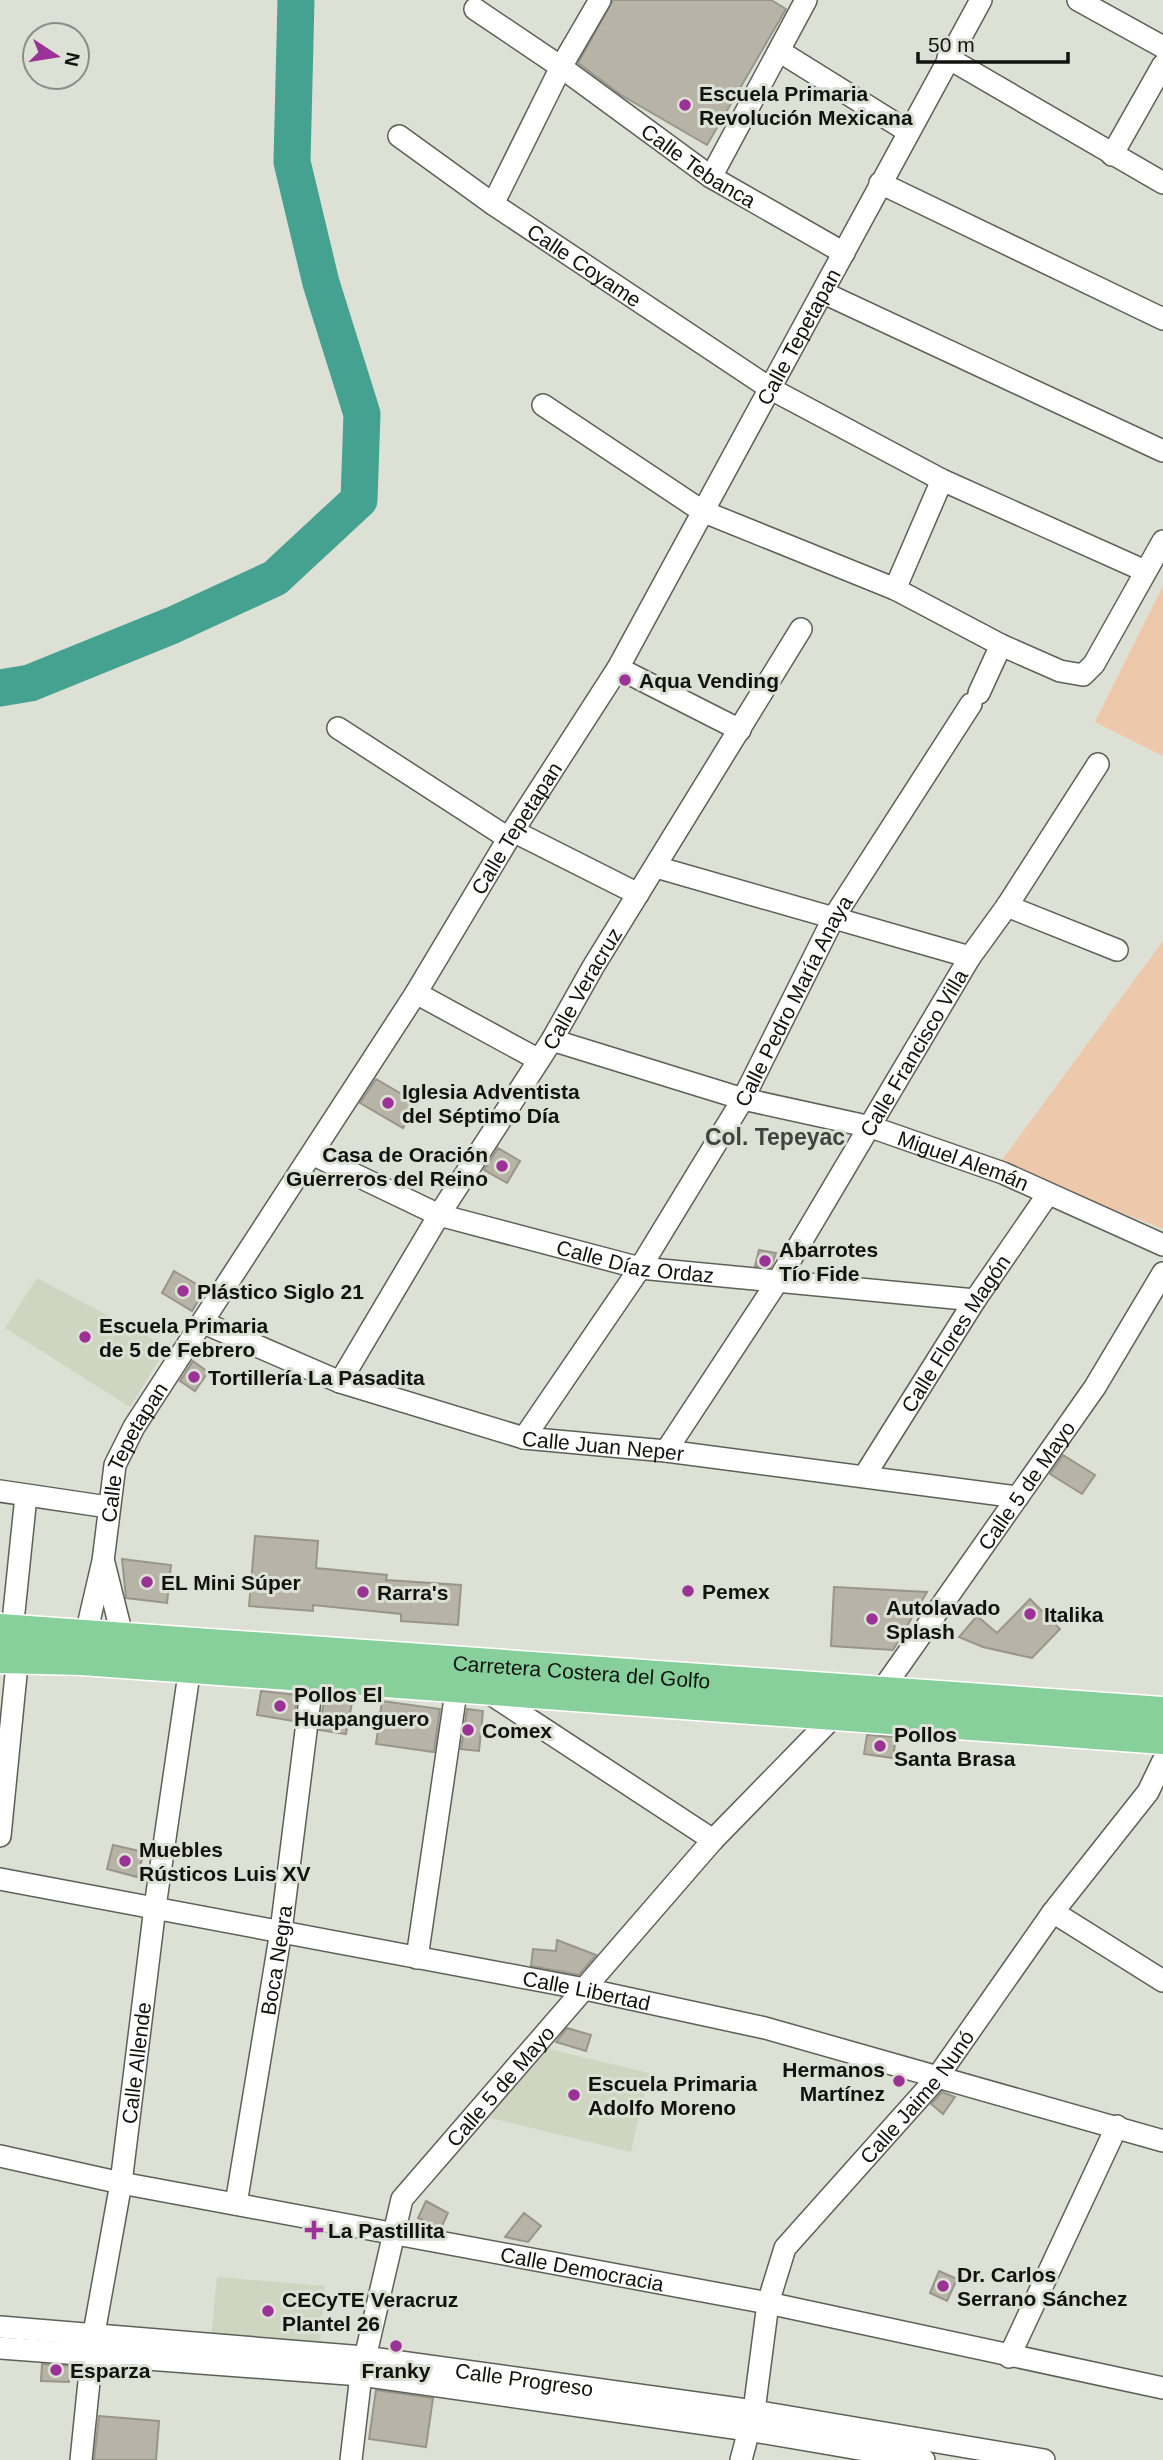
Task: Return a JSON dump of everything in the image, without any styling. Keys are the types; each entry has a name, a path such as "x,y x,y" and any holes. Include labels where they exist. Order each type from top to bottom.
{"main road":[{"name":"Carretera Costera del Golfo","path":"10,1638 122,1651 880,1693 1163,1713"},
{"name":"Carretera Costera del Golfo","path":"122,1651 190,1667 1163,1738"}],"street":[{"path":"493,204 561,67 600,0"},
{"path":"710,177 806,0"},
{"name":"Calle Tepetapan","path":"83,1647 103,1561 108,1507 116,1465 134,1427 416,993 510,834 618,668 824,293 880,183 980,0"},
{"path":"1078,0 1163,47"},
{"name":"Calle Tebanca","path":"475,9 561,67 710,177 844,253"},
{"path":"779,51 909,132"},
{"path":"948,58 1163,183"},
{"path":"1112,155 1163,65"},
{"name":"Calle Coyame","path":"400,136 493,204 771,389 942,480 1145,571"},
{"path":"880,183 1163,319"},
{"path":"824,293 1163,451"},
{"path":"543,405 702,511 895,589 1000,645 1060,671 1083,675 1094,664 1163,541"},
{"path":"895,589 942,480"},
{"name":"Calle Veracruz","path":"341,1382 439,1215 552,1040 638,894 802,629"},
{"name":"Calle Pedro María Anaya","path":"524,1438 640,1268 743,1099 834,917 975,699 1000,645"},
{"path":"618,668 740,730"},
{"path":"338,728 510,834 638,894"},
{"name":"Calle Francisco Villa","path":"666,1451 779,1279 970,957 1007,906 1098,764"},
{"path":"656,867 970,957"},
{"path":"1007,906 1117,950"},
{"path":"416,993 539,1060"},
{"name":"Miguel Alemán","path":"552,1040 743,1099 871,1127 1003,1173 1163,1245"},
{"name":"Calle Díaz Ordaz","path":"312,1154 439,1215 640,1268 779,1279 975,1300"},
{"name":"Calle Flores Magón","path":"865,1475 975,1300 1048,1194"},
{"name":"Calle 5 de Mayo","path":"880,1693 1095,1387 1163,1273"},
{"name":"Calle Juan Neper","path":"204,1323 341,1382 524,1438 666,1451 1018,1497"},
{"path":"0,1491 108,1507"},
{"path":"0,1836 10,1638 26,1496"},
{"path":"103,1561 122,1651"},
{"name":"Calle Allende","path":"81,2460 93,2343 121,2183 155,1906 190,1667"},
{"name":"Boca Negra","path":"236,2204 281,1931 313,1675"},
{"path":"417,1958 468,1686 713,1840"},
{"name":"Calle 5 de Mayo","path":"351,2460 362,2366 402,2199 713,1840 836,1713"},
{"name":"Calle Jaime Nunó","path":"741,2460 751,2420 768,2303 785,2248 936,2079 1053,1912 1155,1797 1163,1761"},
{"name":"Calle Libertad","path":"0,1879 155,1906 585,1989 765,2028 936,2079 1117,2126 1163,2141"},
{"path":"1053,1912 1163,1981"},
{"path":"1009,2357 1117,2126"},
{"name":"Calle Democracia","path":"0,2156 121,2183 768,2303 1163,2388"},
{"name":"Calle Progreso","path":"0,2327 93,2343 362,2366 1044,2460"},
{"name":"Calle Progreso","path":"0,2348 93,2343"},
{"name":"Calle Progreso","path":"751,2420 924,2460"}],"shaded area":[{"path":"1163,586 1163,756 1095,722"},
{"path":"1163,941 1163,1229 999,1164"},
{"name":"Escuela Primaria de 5 de Febrero","path":"37,1278 167,1347 130,1407 5,1328"},
{"name":"Escuela Primaria Adolfo Moreno","path":"545,2048 649,2073 631,2152 486,2117"},
{"name":"CECyTE Veracruz Plantel 26","path":"217,2277 325,2286 320,2346 211,2337"}],"building":[{"name":"Escuela Primaria Revolución Mexicana","path":"613,0 771,0 786,9 707,145 621,95 578,63"},
{"name":"Iglesia Adventista del Séptimo Día","path":"376,1079 417,1103 403,1128 360,1103"},
{"name":"Casa de Oración Guerreros del Reino","path":"498,1148 520,1161 507,1183 484,1170"},
{"name":"Abarrotes Tío Fide","path":"759,1250 776,1253 771,1267 755,1266"},
{"name":"Plástico Siglo 21","path":"174,1271 205,1289 192,1311 162,1293"},
{"name":"Tortillería La Pasadita","path":"193,1361 208,1372 195,1391 180,1381"},
{"path":"1063,1455 1095,1475 1082,1494 1050,1474"},
{"path":"255,1536 318,1541 316,1568 387,1575 386,1580 461,1585 458,1625 401,1621 401,1614 313,1605 313,1611 249,1606"},
{"name":"EL Mini Súper","path":"122,1559 171,1565 167,1603 126,1598"},
{"name":"Autolavado Splash","path":"834,1587 927,1592 893,1650 831,1646"},
{"name":"Italika","path":"1030,1599 1060,1629 1032,1658 983,1647 959,1637 977,1616 997,1633"},
{"name":"Pollos El Huapanguero","path":"261,1691 297,1695 294,1721 257,1715"},
{"path":"325,1695 353,1698 346,1734 319,1730"},
{"path":"382,1701 440,1709 434,1752 376,1744"},
{"name":"Comex","path":"467,1709 483,1711 479,1751 461,1749"},
{"name":"Pollos Santa Brasa","path":"867,1735 896,1737 893,1758 864,1754"},
{"name":"Muebles Rústicos Luis XV","path":"113,1845 144,1852 137,1877 107,1869"},
{"path":"557,1940 596,1955 579,1975 531,1966 533,1949 556,1951"},
{"path":"567,2028 591,2035 586,2051 556,2042"},
{"path":"942,2092 955,2097 943,2114 931,2104"},
{"path":"426,2201 448,2213 441,2228 418,2218"},
{"path":"524,2213 541,2226 528,2242 505,2237"},
{"name":"Dr. Carlos Serrano Sánchez","path":"939,2271 957,2279 947,2301 930,2293"},
{"name":"Esparza","path":"42,2364 70,2366 69,2382 41,2381"},
{"path":"376,2390 433,2398 426,2447 369,2439"},
{"path":"99,2416 159,2421 156,2460 94,2460"}],"waterway":[{"path":"0,688 30,683 173,625 275,578 359,500 362,414 321,283 292,162 296,0"}],"place":[{"name":"Escuela Primaria Revolución Mexicana","path":"685,105"},
{"name":"Aqua Vending","path":"625,680"},
{"name":"Iglesia Adventista del Séptimo Día","path":"388,1103"},
{"name":"Casa de Oración Guerreros del Reino","path":"502,1166"},
{"name":"Abarrotes Tío Fide","path":"765,1261"},
{"name":"Plástico Siglo 21","path":"183,1291"},
{"name":"Escuela Primaria de 5 de Febrero","path":"85,1337"},
{"name":"Tortillería La Pasadita","path":"194,1377"},
{"name":"EL Mini Súper","path":"147,1582"},
{"name":"Pemex","path":"688,1591"},
{"name":"Rarra's","path":"363,1592"},
{"name":"Italika","path":"1030,1614"},
{"name":"Autolavado Splash","path":"872,1619"},
{"name":"Pollos El Huapanguero","path":"280,1706"},
{"name":"Comex","path":"468,1730"},
{"name":"Pollos Santa Brasa","path":"880,1746"},
{"name":"Muebles Rústicos Luis XV","path":"125,1861"},
{"name":"Hermanos Martínez","path":"899,2081"},
{"name":"Escuela Primaria Adolfo Moreno","path":"574,2095"},
{"name":"La Pastillita","path":"314,2230"},
{"name":"Dr. Carlos Serrano Sánchez","path":"943,2286"},
{"name":"CECyTE Veracruz Plantel 26","path":"268,2311"},
{"name":"Franky","path":"396,2346"},
{"name":"Esparza","path":"56,2370"}],"district":[{"name":"Col. Tepeyac","path":"775,1137"}]}
